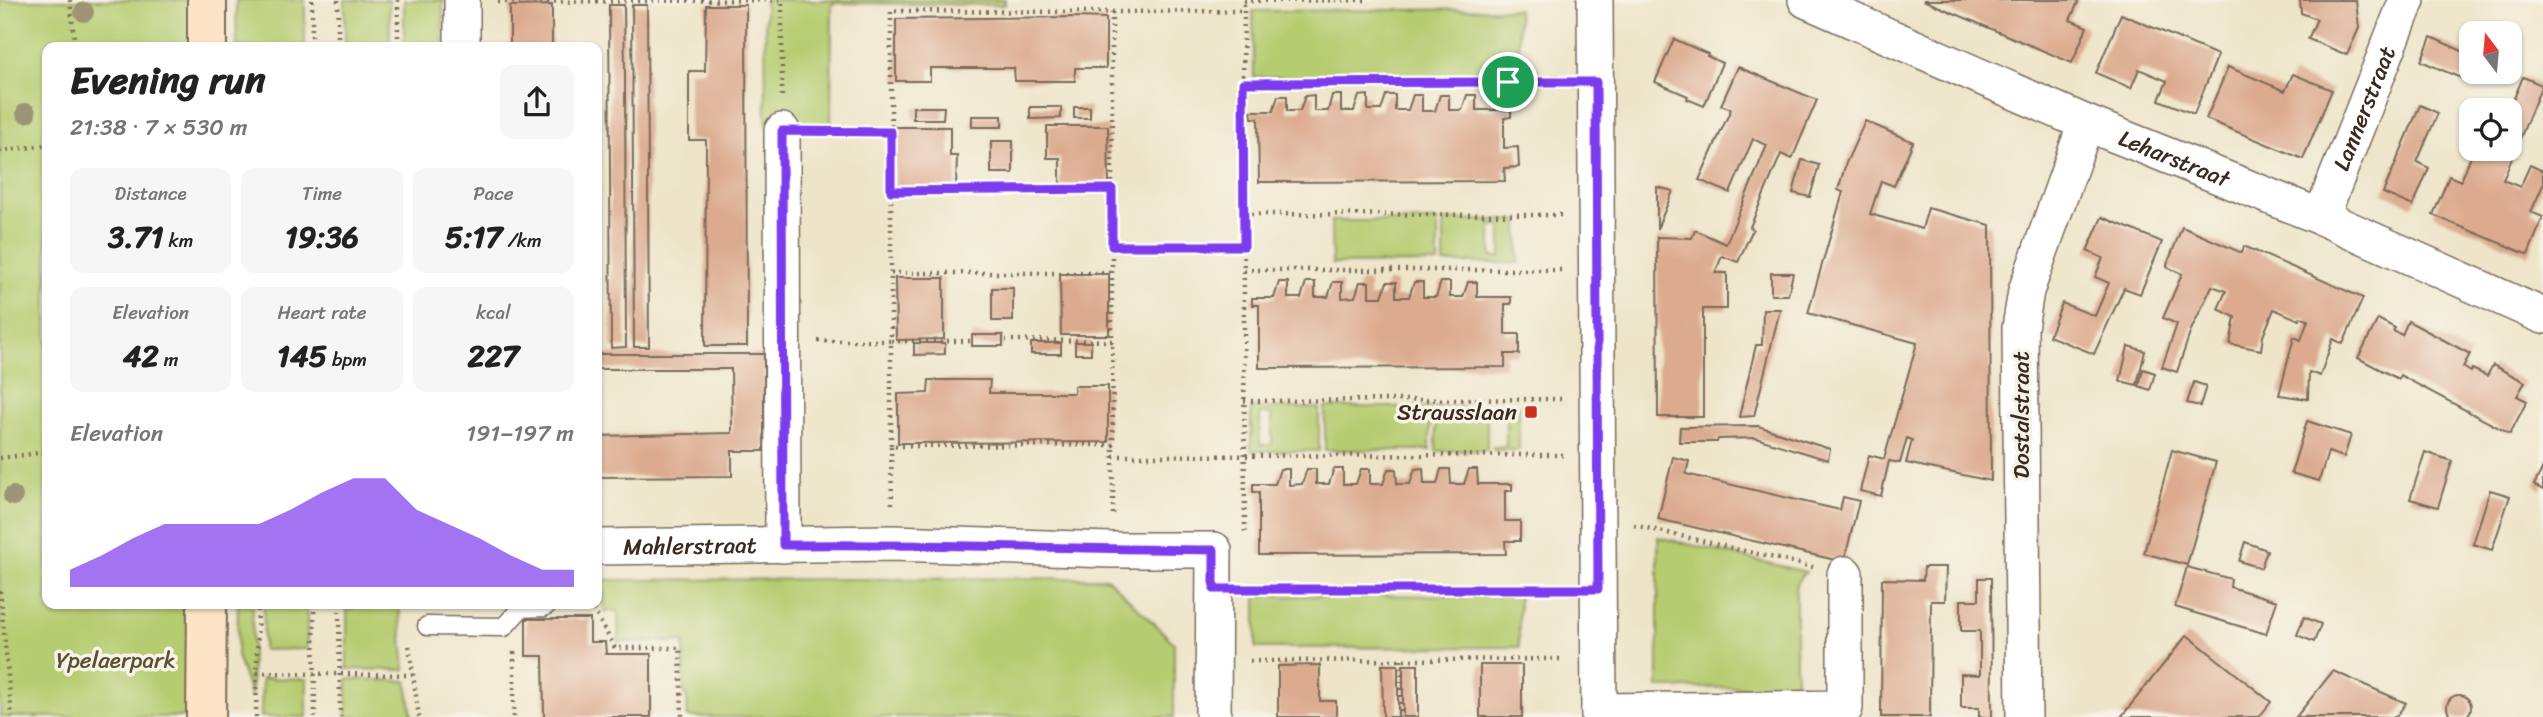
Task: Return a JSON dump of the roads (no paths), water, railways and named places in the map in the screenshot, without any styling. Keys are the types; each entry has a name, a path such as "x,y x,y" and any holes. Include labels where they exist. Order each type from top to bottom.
{"street":[{"path":"207,0 207,42"},
{"path":"1595,0 1599,714 1845,708 1845,574"},
{"name":"Leharstraat","path":"1806,0 2086,123 2321,217 2543,316"},
{"name":"Lannerstraat","path":"2321,217 2407,0"},
{"path":"462,1 462,42"},
{"name":"Dostalstraat","path":"2024,717 2020,328 2026,291 2086,123"},
{"name":"Mahlerstraat","path":"782,131 783,545"},
{"name":"Mahlerstraat","path":"602,547 892,543 1112,550 1214,550 1213,717"},
{"path":"206,717 207,609"}],"lane":[{"path":"427,626 505,627 520,609"}],"place":[{"name":"Strausslaan","path":"1531,412"}],"park label":[{"name":"Ypelaerpark","path":"116,660"}]}
